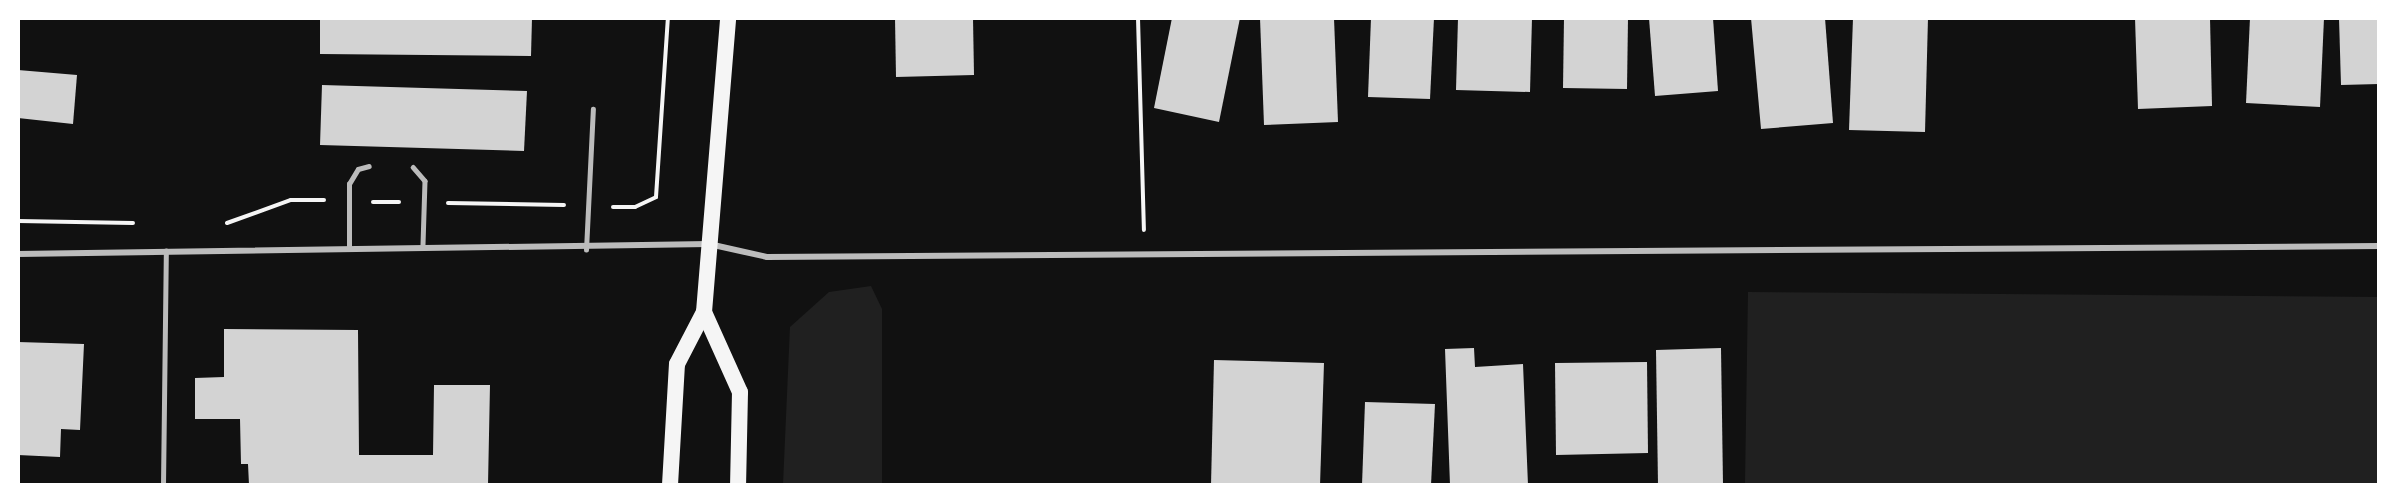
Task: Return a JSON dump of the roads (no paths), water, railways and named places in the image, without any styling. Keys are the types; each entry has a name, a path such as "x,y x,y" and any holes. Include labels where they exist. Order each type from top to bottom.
{"highway":[{"path":"669,485 677,364 704,312 728,18"},
{"path":"704,312 740,392 738,485"}],"street":[{"path":"18,254 423,246 586,250 709,244 767,257 2379,246"}],"lane":[{"path":"586,250 593,109"},
{"path":"349,248 349,183 358,170 369,166"},
{"path":"413,167 425,181 423,246"},
{"path":"163,485 166,251"}]}
